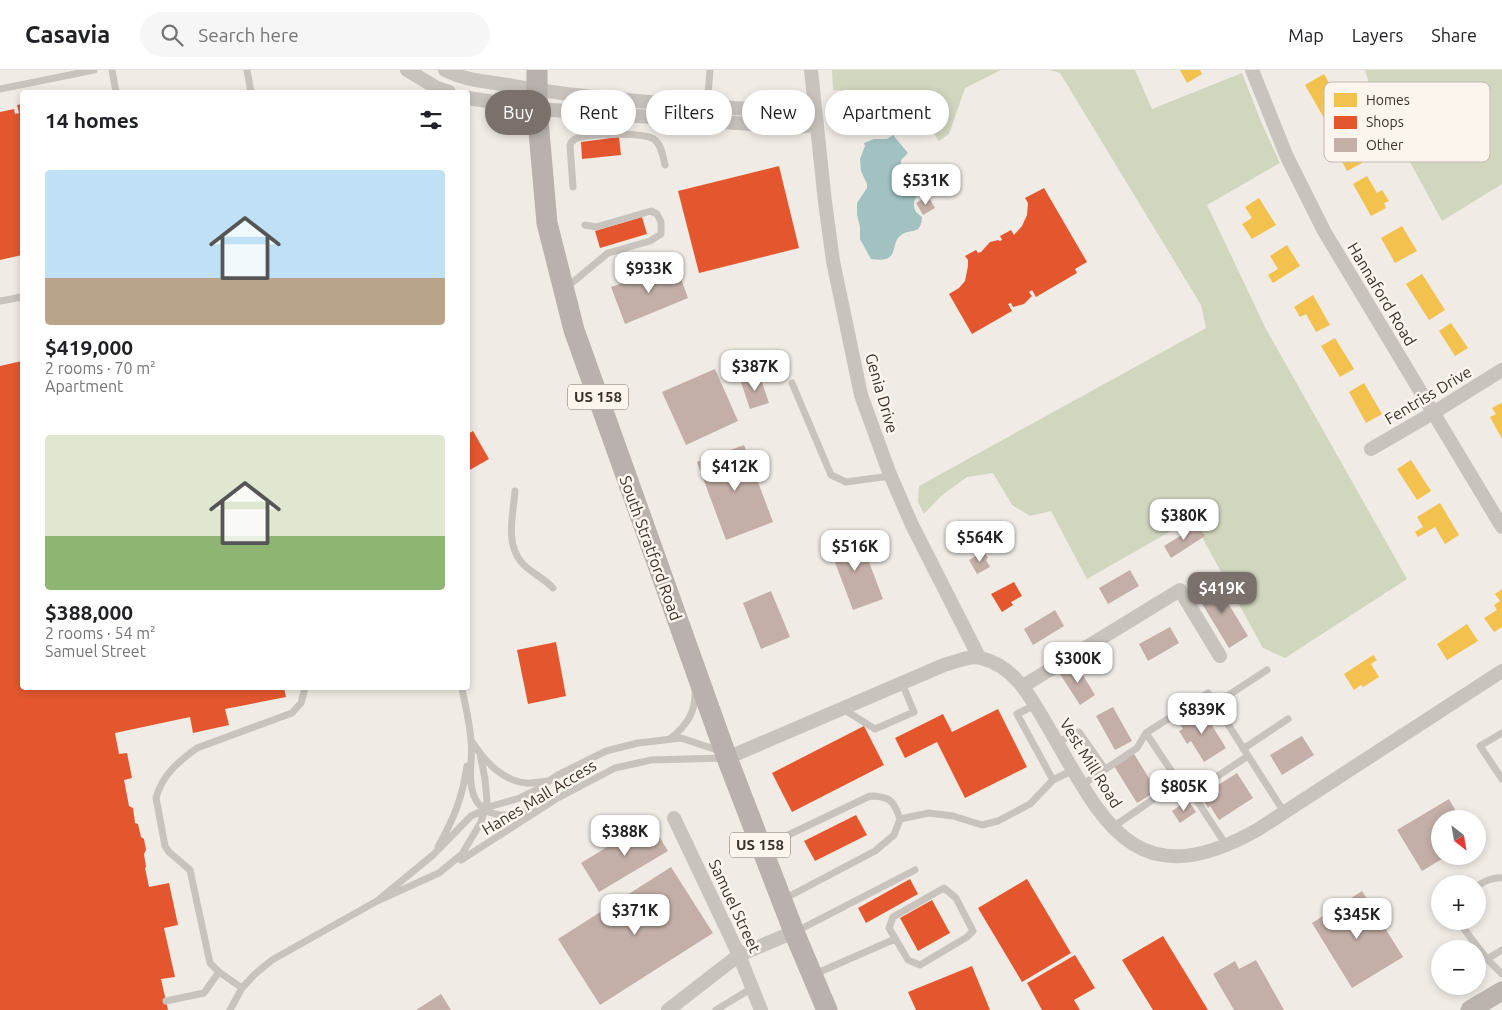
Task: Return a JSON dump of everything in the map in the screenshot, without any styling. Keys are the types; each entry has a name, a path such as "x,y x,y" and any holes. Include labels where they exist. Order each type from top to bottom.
{"main road":[{"name":"South Stratford Road","path":"537,89 547,223 574,330 726,758 794,932 827,1010"}],"street":[{"path":"407,70 443,90"},
{"path":"445,70 477,82 496,83 566,94 646,101"},
{"name":"Genia Drive","path":"811,70 824,202 833,261 861,395 890,476 912,525 979,657"},
{"name":"Hannaford Road","path":"1252,70 1271,120 1311,206 1341,260 1502,527"},
{"path":"470,98 537,89 646,110"},
{"path":"732,108 794,112 816,117"},
{"path":"732,123 792,127 816,117"},
{"name":"Fentriss Drive","path":"1371,450 1502,370"},
{"path":"1023,686 1180,590 1220,656"},
{"path":"726,758 944,666 979,657"},
{"name":"Vest Mill Road","path":"979,657 1006,670 1023,686 1082,785 1112,828 1125,839 1141,848 1156,854 1170,856 1196,856 1226,846 1257,830 1502,672"},
{"name":"Samuel Street","path":"674,818 738,954 761,1010"},
{"path":"668,1010 738,954 794,932"},
{"path":"1470,1010 1502,991"}],"lane":[{"path":"0,89 94,70"},
{"path":"112,70 116,90"},
{"path":"247,70 251,90"},
{"path":"708,90 710,70"},
{"path":"573,187 570,145 576,138 627,133 645,135 657,141 662,151 665,165"},
{"path":"573,282 608,253 650,241 661,234 661,222 657,214 651,211 596,227 585,225"},
{"path":"0,301 20,296"},
{"path":"792,383 831,475 846,482 890,476"},
{"path":"515,491 510,537 516,553 523,564 553,588"},
{"path":"670,740 685,727 690,716 695,696 694,668"},
{"path":"1215,704 1267,670"},
{"path":"842,709 875,729 914,712 902,683"},
{"path":"242,988 219,972 209,959 190,870 169,852 165,846 156,798 158,790 172,769 197,748 292,713 301,703 304,690"},
{"path":"462,690 472,741 471,783 473,796 477,804 491,814 511,814 535,808 556,799"},
{"path":"1082,785 1137,748 1146,733 1208,693 1284,812"},
{"path":"1035,705 1017,714 1053,780"},
{"path":"1243,749 1288,719"},
{"path":"1058,742 1079,732 1105,769"},
{"path":"1502,732 1480,746 1502,779"},
{"path":"1112,828 1174,783 1172,772 1146,733"},
{"name":"Hanes Mall Access","path":"483,809 520,798 606,751 638,743 681,738 716,750 726,758"},
{"path":"472,741 480,754 497,771 510,780 527,783 550,780"},
{"path":"433,855 458,808 472,741"},
{"path":"230,1010 242,988 272,960 376,901 439,873 462,854 480,822 487,801 480,754"},
{"path":"1226,846 1192,794 1248,756"},
{"name":"Hanes Mall Access","path":"439,873 556,799 615,768 651,760 726,758"},
{"path":"900,819 929,813 953,816 982,825 998,821 1030,804 1053,780 1073,770"},
{"path":"762,848 870,796 883,796 895,804 900,819 894,835 875,851 782,900"},
{"path":"376,901 433,855 471,816 483,809"},
{"path":"794,932 915,870"},
{"path":"1486,882 1502,878"},
{"path":"944,888 956,898 973,930 967,937 920,965 908,960 894,938 889,928 893,917 944,888"},
{"path":"1465,930 1487,959 1502,974"},
{"path":"812,975 894,938"},
{"path":"1487,959 1502,950"},
{"path":"166,1001 204,993 219,972"},
{"path":"716,1010 752,988"}],"green space":[{"path":"832,70 1001,70 965,88 949,134 949,90 833,90"},
{"path":"1050,70 1135,70 1152,109 1242,73 1280,163 1207,205 1266,329 1407,579 1285,658 1263,648 1192,519 1087,579 1051,511 1030,516 1012,505 993,473 967,477 941,496 924,514 918,502 919,486 1206,328 1201,305 1060,73"},
{"path":"1365,70 1502,70 1502,184 1442,221 1410,162 1490,162 1490,82 1369,82"},
{"path":"935,135 948,135 939,141"}],"water":[{"path":"893,135 908,153 901,160 901,166 903,171 914,179 920,187 922,193 917,197 914,204 916,212 922,217 920,227 901,235 891,256 881,260 871,259 860,239 857,203 867,188 861,171 860,159 865,146 864,143 874,139 887,139"}],"building: Homes":[{"path":"1180,70 1200,70 1202,74 1187,83"},
{"path":"1324,74 1329,82 1324,82 1324,118 1305,85"},
{"path":"1342,162 1361,162 1362,163 1347,171"},
{"path":"1367,176 1377,193 1382,190 1389,201 1384,203 1386,208 1371,216 1353,184"},
{"path":"1259,198 1276,225 1252,239 1242,224 1252,218 1245,207"},
{"path":"1402,226 1417,251 1395,263 1381,238"},
{"path":"1287,245 1300,266 1273,283 1268,275 1278,269 1270,256"},
{"path":"1422,274 1445,310 1429,320 1406,284"},
{"path":"1313,295 1330,325 1316,332 1306,314 1300,317 1294,307"},
{"path":"1451,323 1468,348 1455,356 1439,331"},
{"path":"1335,338 1354,369 1340,377 1321,346"},
{"path":"1364,383 1382,414 1366,423 1349,392"},
{"path":"1501,403 1502,439 1490,417 1496,414 1492,408"},
{"path":"1411,460 1431,491 1417,500 1397,469"},
{"path":"1440,503 1459,535 1445,544 1435,527 1418,537 1415,532 1423,527 1417,517"},
{"path":"1502,589 1502,627 1494,632 1484,618 1497,610 1494,605 1500,601 1495,594"},
{"path":"1467,624 1478,641 1447,660 1437,644"},
{"path":"1373,655 1377,660 1371,664 1379,677 1354,690 1344,674"}],"building: Shops":[{"path":"20,104 20,255 0,260 0,112 14,109 15,114 19,113 17,105"},
{"path":"619,137 621,155 582,159 581,142"},
{"path":"779,166 799,248 699,273 678,191"},
{"path":"1044,188 1087,262 1075,269 1077,273 1036,297 1032,290 1029,292 1032,296 1024,304 1013,307 1011,303 1008,304 1012,311 972,334 949,294 959,288 965,281 968,260 965,256 976,250 978,253 981,252 990,242 1002,240 1000,236 1011,230 1014,235 1022,226 1027,215 1028,203 1025,198"},
{"path":"642,217 647,234 600,248 595,231"},
{"path":"20,361 20,690 284,690 286,697 225,709 229,725 193,733 190,717 115,733 119,754 127,753 132,778 124,780 129,806 133,808 135,823 138,824 141,837 144,839 146,850 144,854 145,868 149,887 169,883 178,925 164,928 175,977 161,979 168,1010 0,1010 0,366"},
{"path":"473,431 489,459 470,470 470,433"},
{"path":"1014,582 1022,596 1011,602 1013,605 1002,612 991,594"},
{"path":"556,642 566,696 528,704 517,650"},
{"path":"998,709 1027,767 965,798 937,742 905,758 895,738 943,714 952,732"},
{"path":"864,726 884,765 792,812 772,773"},
{"path":"856,815 867,835 815,861 804,841"},
{"path":"910,879 918,894 866,923 858,908"},
{"path":"1027,879 1071,953 1022,982 978,908"},
{"path":"932,900 950,933 918,951 900,918"},
{"path":"1163,936 1208,1010 1153,1010 1122,960"},
{"path":"1075,955 1095,988 1074,1000 1080,1010 1042,1010 1027,983"},
{"path":"972,966 990,1010 916,1010 908,992"}],"building: Other":[{"path":"928,196 935,208 923,215 916,203"},
{"path":"676,265 688,298 625,324 611,287"},
{"path":"715,369 738,421 686,445 662,392"},
{"path":"760,376 769,403 750,409 741,382"},
{"path":"744,445 773,522 726,540 697,462"},
{"path":"1198,525 1205,536 1171,558 1164,546"},
{"path":"858,533 883,599 853,610 828,544"},
{"path":"984,551 990,567 977,574 969,560"},
{"path":"1130,570 1139,586 1108,604 1099,588"},
{"path":"1214,580 1248,636 1229,648 1195,592"},
{"path":"771,591 790,637 761,649 743,603"},
{"path":"1055,610 1064,626 1033,645 1024,629"},
{"path":"1170,627 1179,643 1148,661 1139,644"},
{"path":"1076,664 1095,695 1080,705 1060,674"},
{"path":"1113,707 1132,741 1115,750 1096,716"},
{"path":"1201,708 1226,748 1204,762 1191,741 1187,744 1179,731 1183,729 1179,722"},
{"path":"1302,736 1314,755 1282,775 1270,755"},
{"path":"1134,754 1157,791 1137,803 1114,766"},
{"path":"1237,773 1253,798 1219,820 1210,806 1208,808 1201,796"},
{"path":"1449,799 1455,810 1431,810 1432,865 1422,871 1397,830"},
{"path":"1188,800 1196,812 1180,823 1172,811"},
{"path":"650,821 668,851 599,892 581,863"},
{"path":"671,867 713,933 600,1005 558,939"},
{"path":"1362,891 1403,957 1352,988 1312,923"},
{"path":"1256,960 1284,1010 1234,1010 1213,974 1235,961 1239,969"},
{"path":"441,994 451,1010 416,1010"}]}
